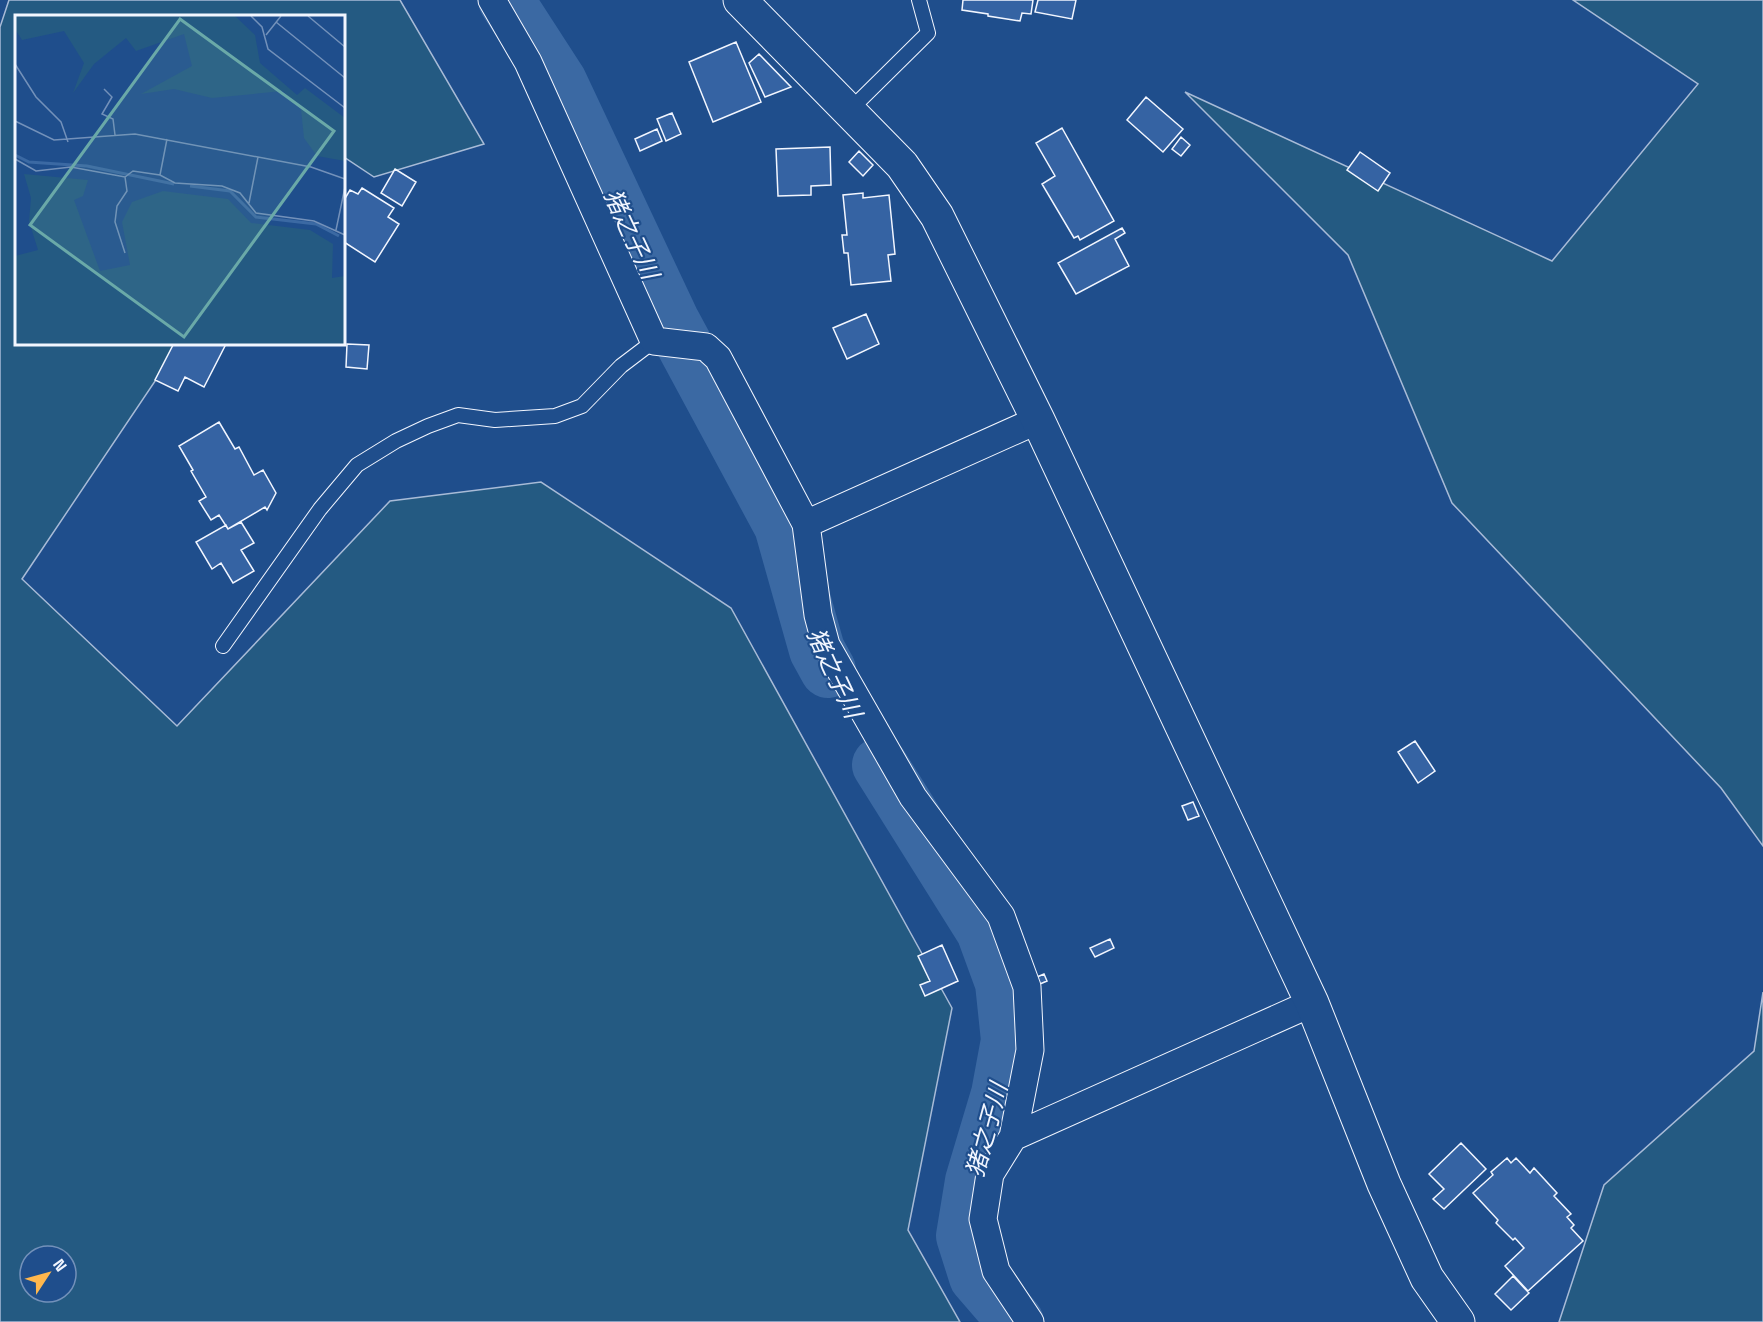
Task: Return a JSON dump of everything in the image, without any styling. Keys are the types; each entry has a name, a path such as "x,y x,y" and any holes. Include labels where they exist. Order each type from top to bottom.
{"street":[{"path":"492,0 528,62 663,342 706,347 718,357 806,524 818,615 826,645 913,797 1001,916 1028,987 1030,1050 1013,1137 990,1173 983,1219 996,1271 1030,1322"},
{"path":"740,0 902,165 937,216 1038,420 1312,1003 1384,1184 1427,1278 1458,1322"},
{"path":"806,524 1038,420"},
{"path":"1013,1137 1312,1003"}],"lane":[{"path":"849,111 928,33 919,0"},
{"path":"224,646 320,509 357,465 396,441 458,415 495,420 555,416 582,406 621,366 663,342"}],"shaded area":[{"path":"9,0 400,0 484,144 374,177 345,158 345,15 15,15 15,345 179,345 22,579 177,726 390,501 541,482 731,608 952,1008 908,1230 960,1322 0,1322 0,27"},
{"path":"1573,0 1763,0 1763,846 1721,788 1452,503 1348,255 1185,92 1552,261 1698,84"},
{"path":"1763,992 1763,1322 1559,1322 1604,1185 1754,1051"}],"building":[{"path":"963,0 1033,0 1031,14 1022,13 1020,21 962,10"},
{"path":"1038,0 1076,0 1072,19 1035,12"},
{"path":"736,42 761,102 713,122 689,62"},
{"path":"759,54 791,87 765,97 749,63"},
{"path":"1146,97 1183,129 1163,152 1127,120"},
{"path":"672,113 681,134 666,141 657,119"},
{"path":"1062,128 1114,221 1080,240 1078,236 1074,238 1042,184 1055,176 1036,143"},
{"path":"657,129 662,141 640,151 635,139"},
{"path":"1181,137 1190,145 1181,156 1172,149"},
{"path":"830,147 831,185 811,186 811,195 778,196 776,149"},
{"path":"859,151 873,165 863,176 849,162"},
{"path":"1360,152 1390,173 1378,191 1347,170"},
{"path":"395,169 416,182 402,206 381,193"},
{"path":"362,188 394,208 388,217 399,224 375,262 345,243 345,198 350,190 358,194"},
{"path":"863,193 863,198 889,195 895,254 888,255 891,281 851,285 848,253 844,253 842,235 847,235 843,195"},
{"path":"1122,228 1125,233 1115,239 1129,266 1076,294 1058,263"},
{"path":"866,314 879,344 847,359 833,328"},
{"path":"347,344 369,345 367,369 346,367"},
{"path":"173,345 225,345 204,387 185,377 178,391 155,380"},
{"path":"219,422 235,449 239,447 254,475 263,470 276,493 267,510 265,507 228,529 219,515 211,520 199,501 206,497 179,446"},
{"path":"241,522 254,543 241,550 254,571 233,583 221,563 212,569 196,542 226,525 228,529"},
{"path":"1415,741 1435,771 1418,783 1398,752"},
{"path":"1193,802 1199,816 1188,820 1182,806"},
{"path":"1110,939 1114,948 1095,957 1090,948"},
{"path":"942,945 958,981 925,996 920,985 930,981 918,956"},
{"path":"1044,974 1047,981 1040,984 1037,977"},
{"path":"1461,1143 1486,1169 1444,1209 1433,1199 1444,1189 1429,1174"},
{"path":"1507,1158 1511,1163 1516,1158 1530,1173 1534,1168 1557,1193 1554,1196 1571,1214 1567,1217 1574,1225 1571,1228 1583,1241 1528,1291 1505,1266 1524,1248 1496,1223 1498,1220 1473,1193 1493,1175 1491,1172"},
{"path":"1513,1276 1529,1293 1511,1310 1495,1294"}],"waterway":[{"name":"猪之子川","path":"506,0 559,82 671,320 782,526 817,650 828,670"},
{"name":"猪之子川","path":"880,765 984,931 1003,983 1009,1040 999,1094 973,1181 964,1236 977,1277 1016,1322"}]}
